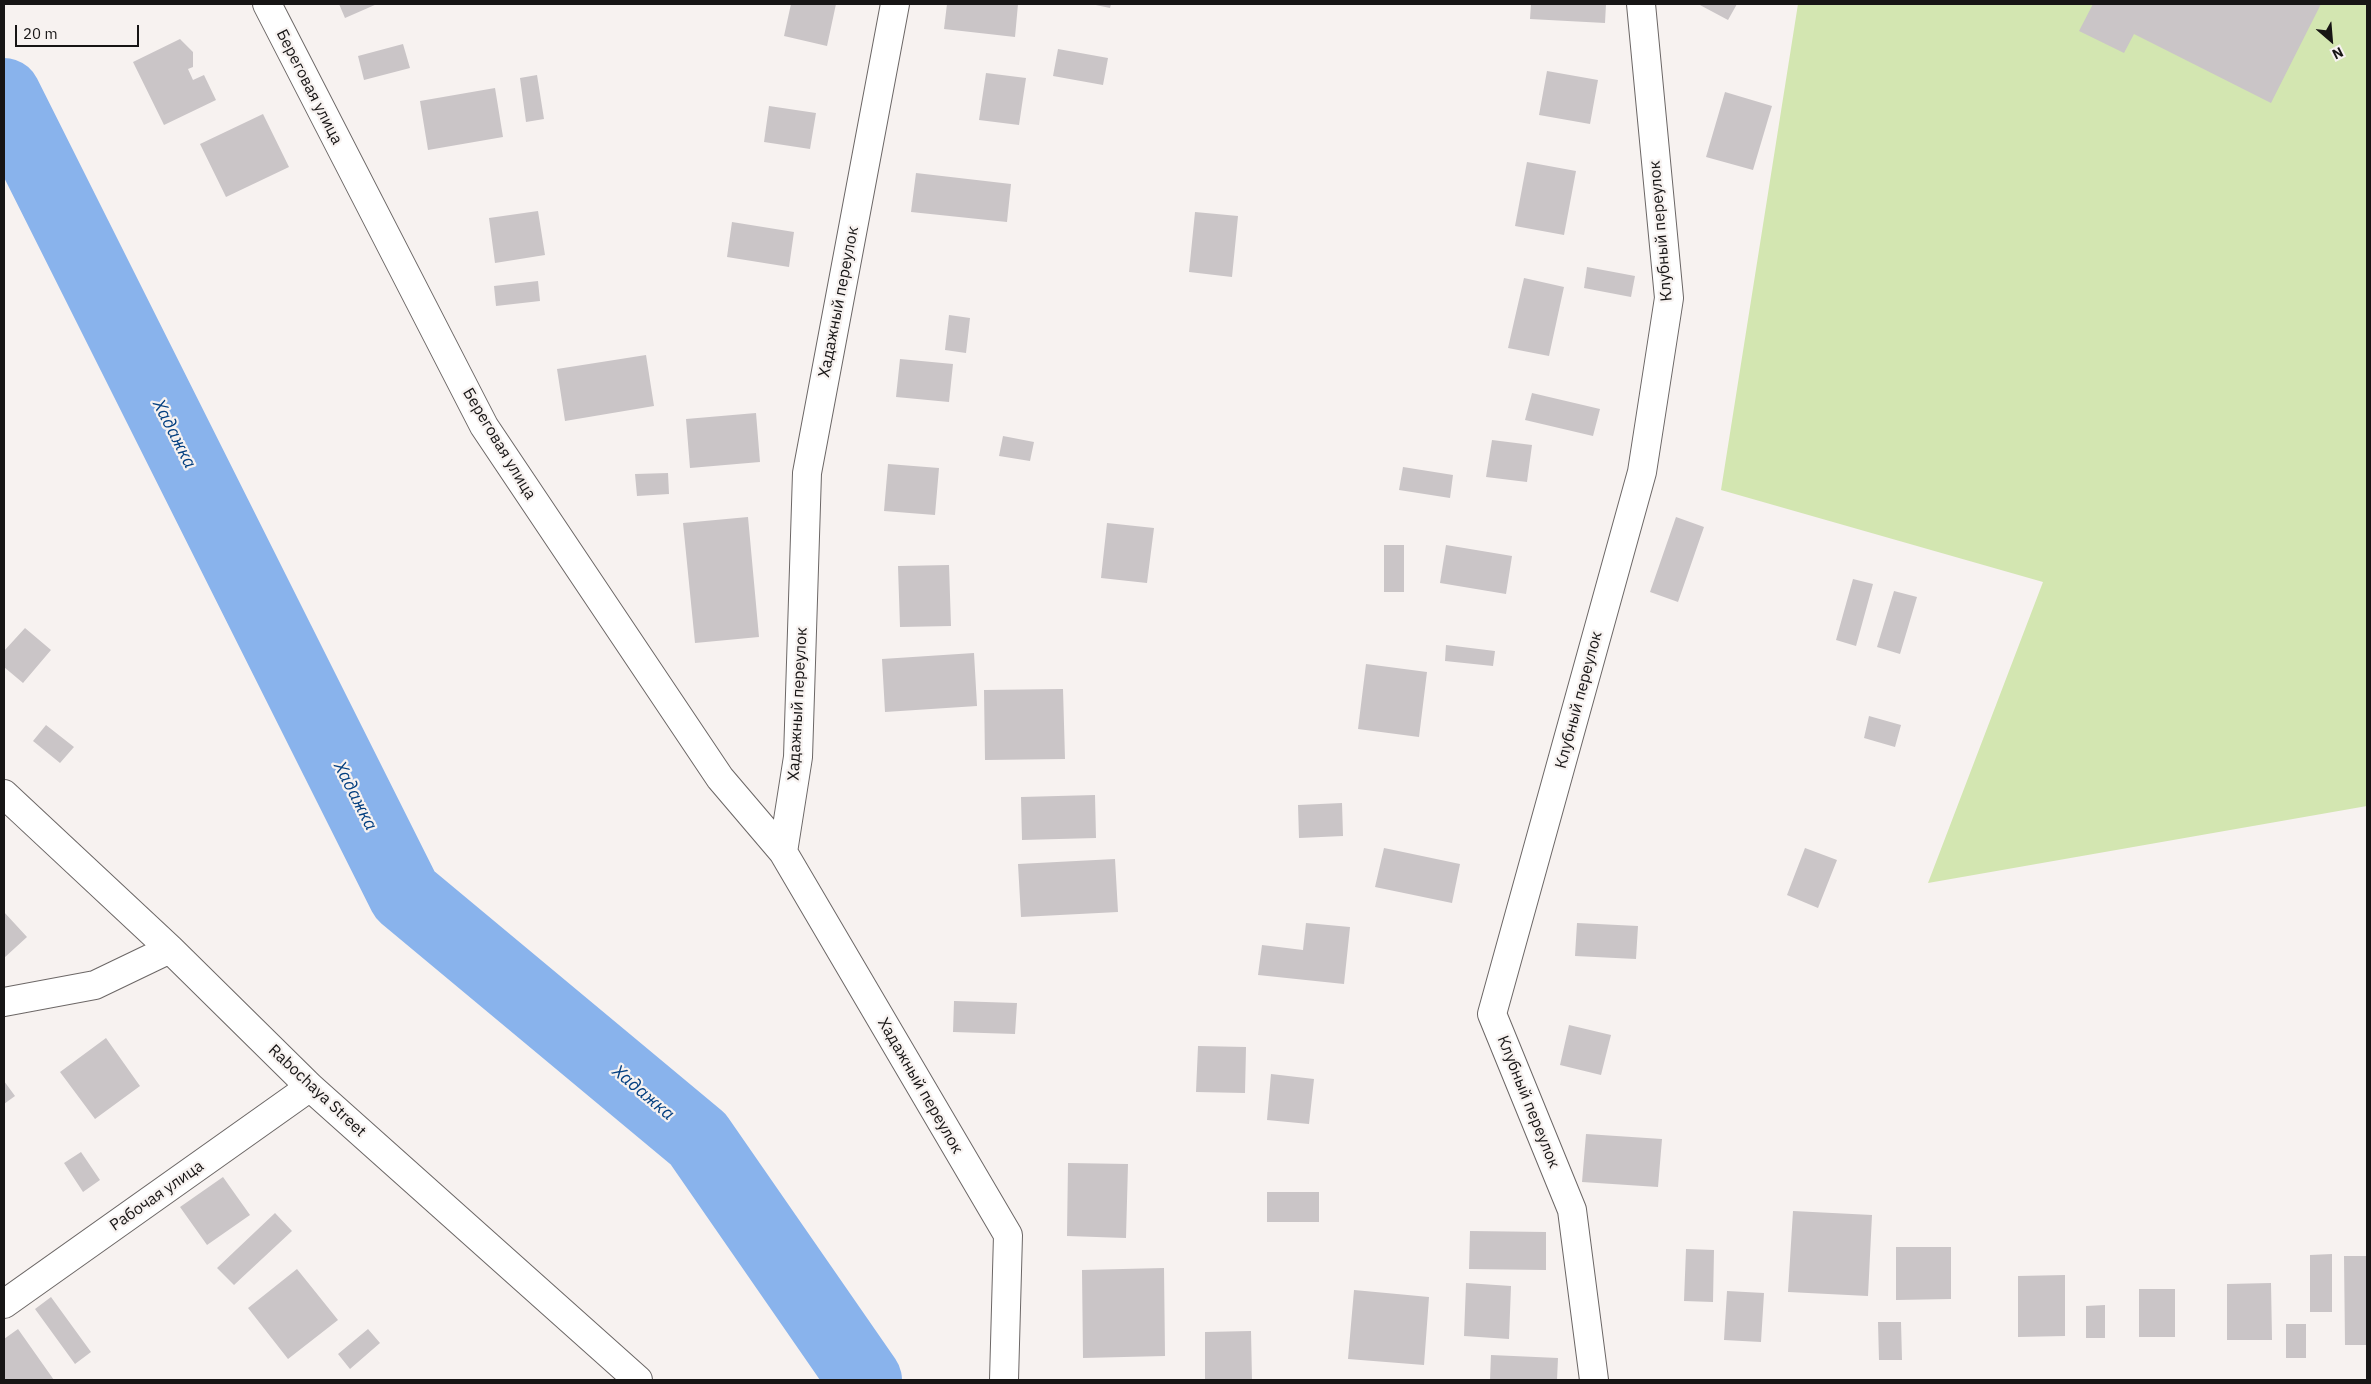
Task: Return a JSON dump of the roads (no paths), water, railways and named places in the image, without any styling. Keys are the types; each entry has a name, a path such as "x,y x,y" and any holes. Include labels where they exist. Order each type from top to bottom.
{"street":[{"name":"Береговая улица","path":"267,4 484,426 720,778 783,852"},
{"name":"Хадажный переулок","path":"895,4 807,473 798,756 783,852 1008,1235 1004,1380"},
{"name":"Клубный переулок","path":"1594,1380 1572,1210 1492,1014 1642,472 1669,298 1641,4"},
{"name":"Rabochaya Street","path":"4,794 170,949 310,1087 638,1380"},
{"path":"4,1002 95,985 170,949"},
{"name":"Рабочая улица","path":"4,1304 310,1087"}],"waterway":[{"name":"Хадажка","path":"4,95 405,895 698,1139 865,1380"}]}
